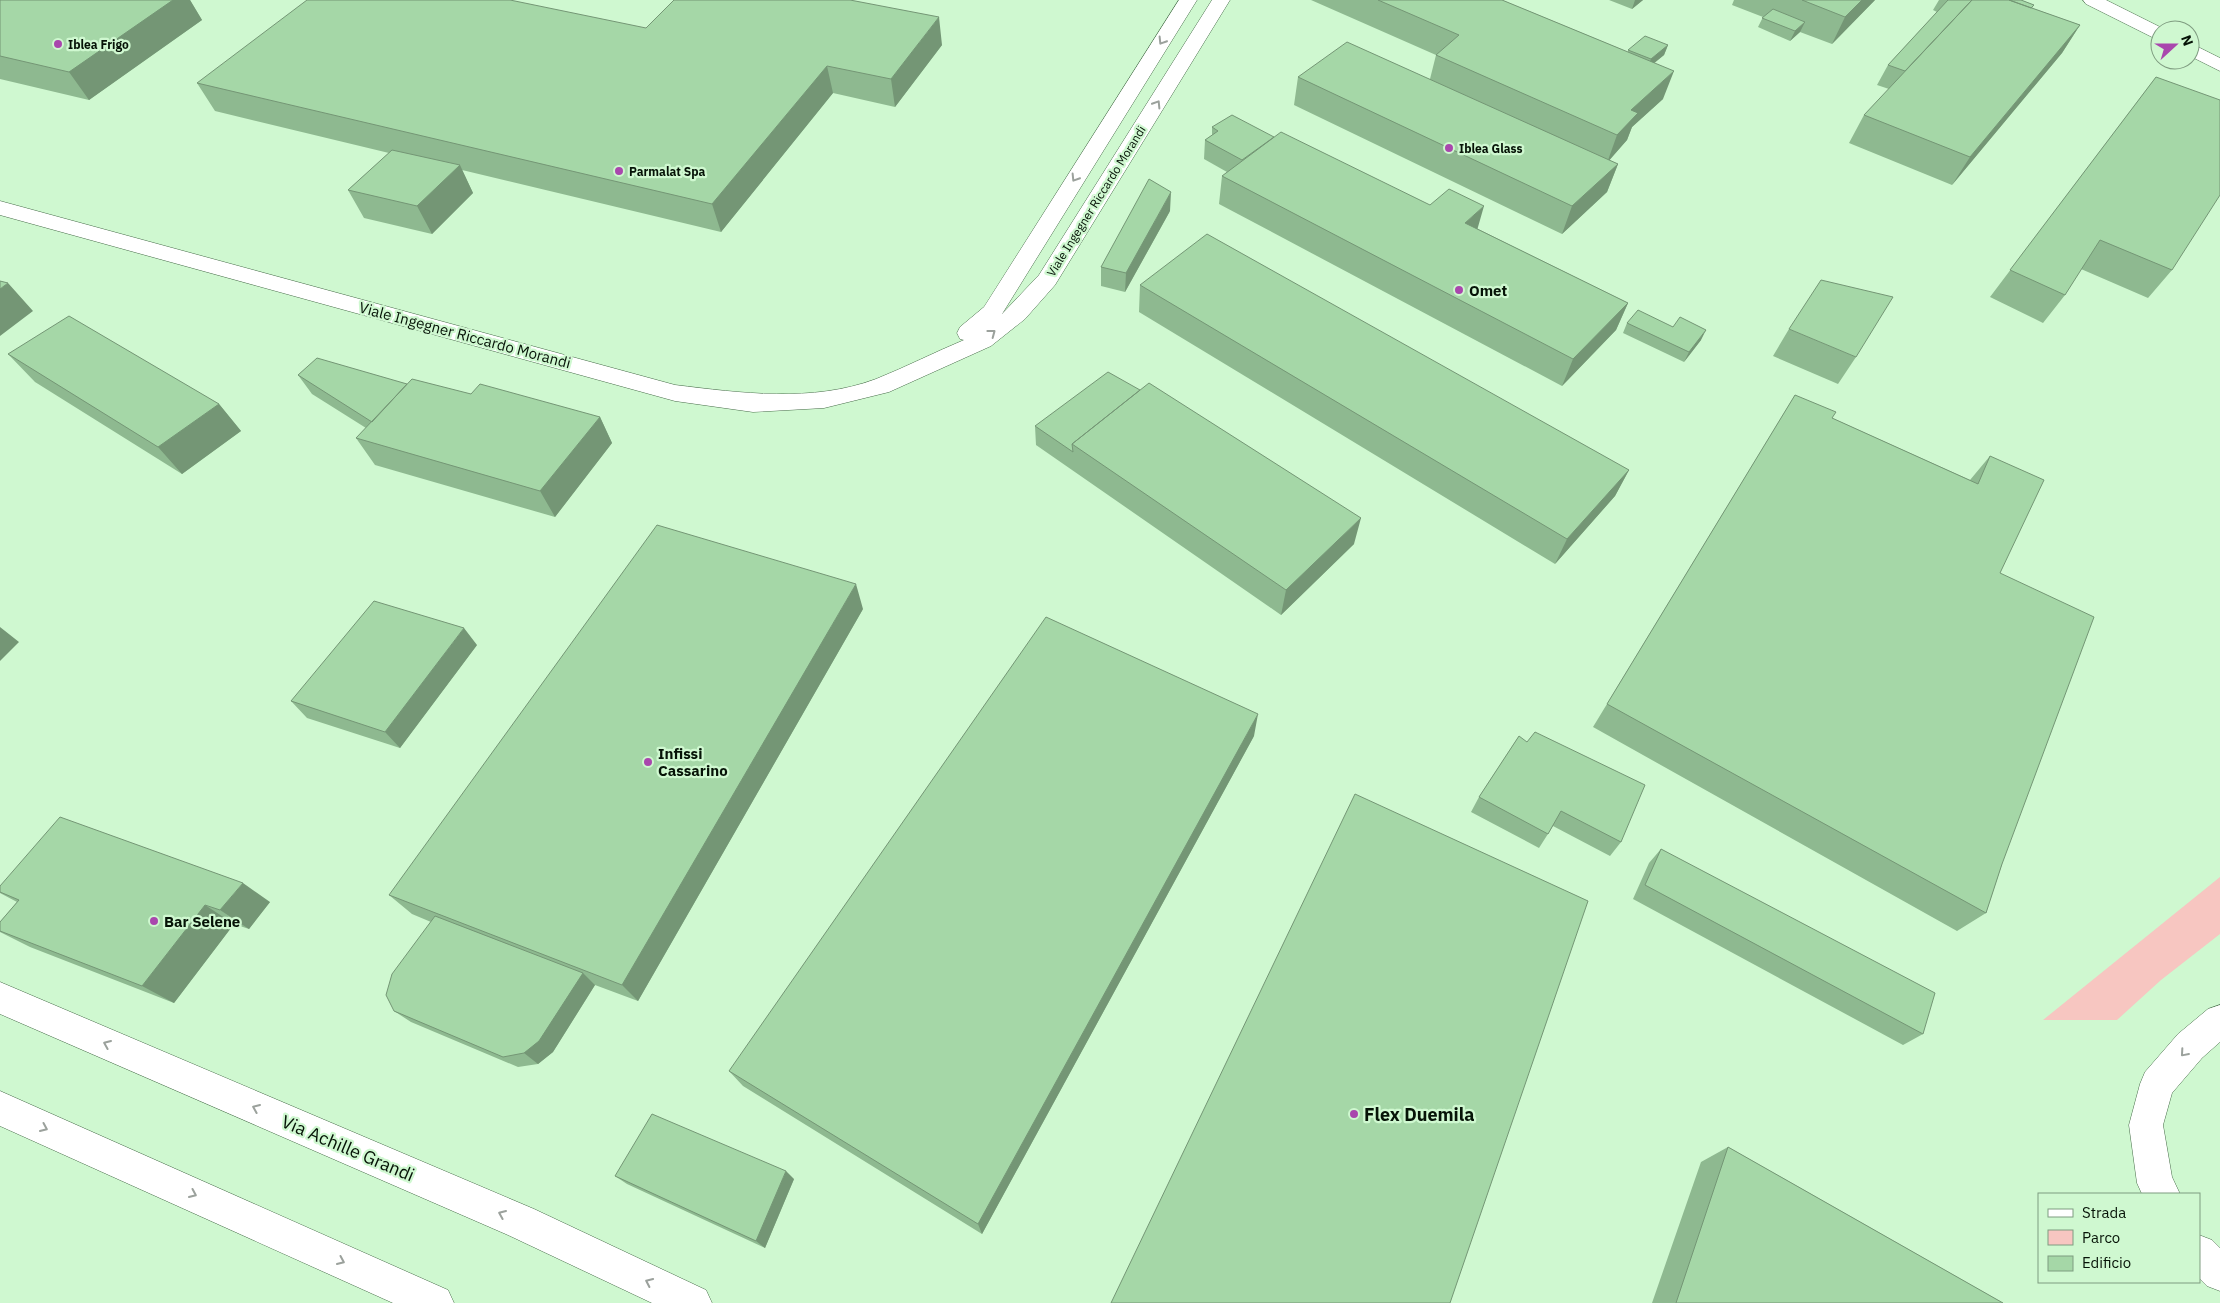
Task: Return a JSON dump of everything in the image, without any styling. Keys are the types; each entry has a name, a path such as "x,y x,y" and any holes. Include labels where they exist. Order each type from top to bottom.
{"street":[{"name":"Viale Ingegner Riccardo Morandi","path":"933,363 992,312 1188,0"},
{"name":"Viale Ingegner Riccardo Morandi","path":"0,208 675,393 753,403 824,400 881,386 933,363 983,340 1017,314 1047,280 1221,0"},
{"path":"2092,0 2150,29"},
{"path":"2200,54 2220,65"},
{"name":"Via Achille Grandi","path":"0,998 521,1222 693,1303"},
{"path":"2161,1193 2155,1183 2146,1125 2157,1084 2190,1046 2220,1021"},
{"path":"0,1108 435,1303"},
{"path":"2200,1254 2220,1273"}],"green space":[{"path":"2220,877 2220,934 2161,980 2117,1020 2043,1020"}],"building":[{"name":"Iblea Frigo","path":"0,0 173,0 69,72 0,56"},
{"name":"Parmalat Spa","path":"307,0 510,0 646,28 674,0 850,0 939,17 891,79 827,66 712,204 197,83"},
{"path":"1378,0 1502,0 1674,71 1631,110 1638,113 1617,135 1436,55 1459,35"},
{"path":"1802,0 1862,0 1845,17"},
{"path":"1948,0 1972,0 1905,71 1888,65"},
{"path":"1972,0 2009,0 2080,25 1970,157 1864,115"},
{"path":"2009,0 2021,0 2034,5 2031,8"},
{"path":"1773,9 1805,22 1795,31 1762,18"},
{"path":"1645,36 1668,45 1651,59 1628,50"},
{"path":"1347,42 1618,164 1572,206 1298,77"},
{"path":"2156,77 2220,100 2220,195 2172,270 2100,240 2065,295 2010,270"},
{"path":"1232,115 1274,137 1242,160 1205,140 1218,131 1212,127"},
{"path":"1281,132 1430,205 1449,189 1484,206 1465,223 1628,303 1573,359 1222,176"},
{"path":"392,150 460,165 417,206 348,190"},
{"path":"1149,179 1171,192 1126,273 1101,267"},
{"path":"1207,234 1629,470 1567,539 1140,285"},
{"path":"1821,280 1893,297 1856,357 1789,329"},
{"path":"0,281 8,283 0,289"},
{"path":"1638,310 1673,327 1680,317 1706,330 1689,352 1627,323"},
{"path":"69,316 219,404 158,447 8,354"},
{"path":"317,358 407,384 372,422 298,375"},
{"path":"1108,372 1140,390 1072,444 1073,452 1035,426"},
{"path":"412,379 471,394 480,384 600,417 540,491 356,438"},
{"path":"1149,383 1361,518 1286,590 1072,444"},
{"path":"1795,395 1836,412 1832,418 1978,484 1990,456 2044,480 2000,573 2094,617 2002,864 1986,913 1607,704"},
{"name":"Infissi Cassarino","path":"657,525 856,584 622,985 389,895"},
{"path":"374,601 464,628 385,732 291,701"},
{"path":"1046,617 1258,714 978,1224 729,1071"},
{"path":"1535,732 1645,785 1621,842 1561,811 1548,834 1479,797 1519,736 1527,742"},
{"name":"Flex Duemila","path":"1355,794 1588,901 1450,1303 1111,1303"},
{"name":"Bar Selene","path":"60,817 243,883 220,910 205,905 142,986 0,931 0,922 19,900 0,892 0,886"},
{"path":"1661,849 1935,993 1923,1034 1645,885"},
{"path":"435,916 583,973 539,1041 524,1053 503,1057 394,1011 386,995 392,974"},
{"path":"652,1114 786,1171 756,1241 615,1176"},
{"path":"1728,1147 2003,1303 1676,1303"}],"place":[{"name":"Iblea Frigo","path":"58,44"},
{"name":"Iblea Glass","path":"1449,148"},
{"name":"Parmalat Spa","path":"619,171"},
{"name":"Omet","path":"1459,290"},
{"name":"Infissi Cassarino","path":"648,762"},
{"name":"Bar Selene","path":"154,921"},
{"name":"Flex Duemila","path":"1354,1114"}]}
